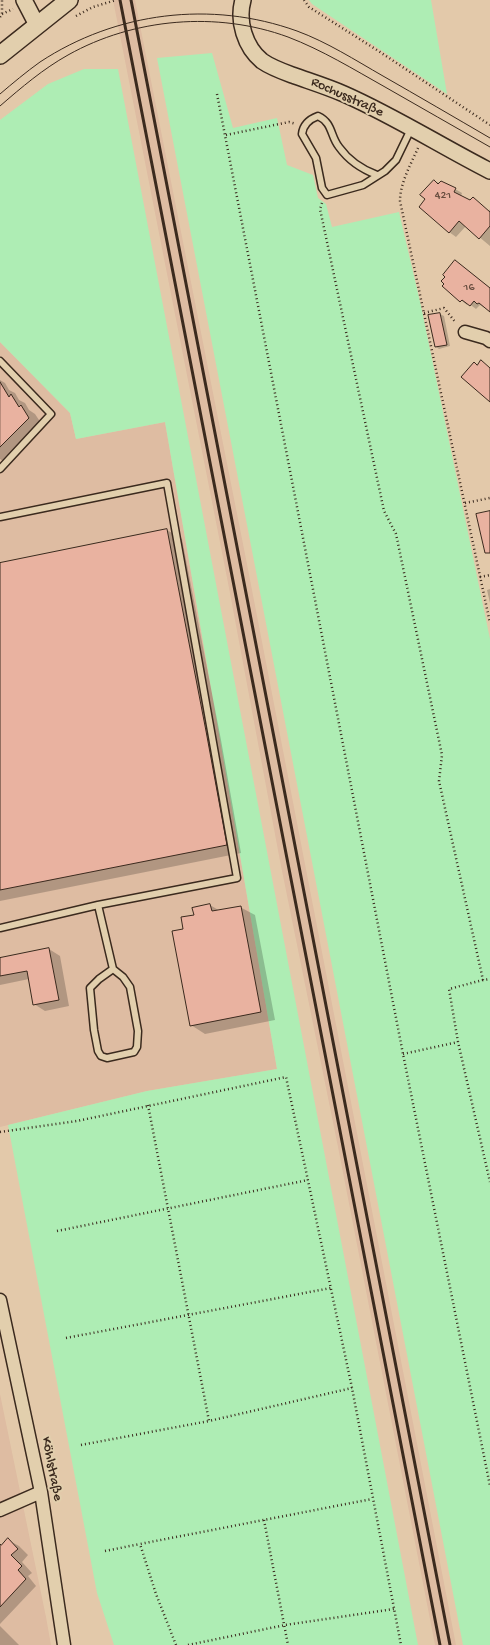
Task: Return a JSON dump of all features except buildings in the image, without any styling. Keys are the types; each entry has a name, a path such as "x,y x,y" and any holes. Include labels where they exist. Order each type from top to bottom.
{"main road":[{"path":"0,55 69,0"}],"street":[{"path":"24,0 37,25"},
{"name":"Rochusstraße","path":"243,0 241,18 247,41 262,60 273,68 343,94 490,170"},
{"path":"465,332 486,338 490,341"},
{"name":"Köhlstraße","path":"0,1300 41,1492 64,1645"},
{"path":"0,1510 41,1492"}],"lane":[{"path":"377,175 360,168 346,156 337,146 332,129 324,119 318,116 308,121 304,126 302,134 316,158 322,188 327,195 363,185 377,175 386,171 396,160 411,129"},
{"path":"0,361 51,414 0,469"},
{"path":"0,517 167,483 238,878 98,905 0,928"},
{"path":"98,905 113,969 123,977 130,987 138,1031 137,1047 134,1052 107,1058 101,1056 98,1052 94,1030 90,988 98,979 113,969"}],"path":[{"path":"304,0 309,6 490,125"},
{"path":"0,18 2,14 2,3"},
{"path":"217,94 403,1054 490,1486"},
{"path":"226,135 289,122 304,126"},
{"path":"425,137 420,145 400,194 402,210 490,622"},
{"path":"323,201 320,209 384,511 396,534 442,755 439,781 483,980"},
{"path":"424,313 444,308 452,320 465,332"},
{"path":"465,503 490,498"},
{"path":"480,577 490,575"},
{"path":"490,979 449,989 458,1042 490,1182"},
{"path":"403,1054 458,1042"},
{"path":"0,1132 77,1121 286,1077 352,1388 401,1645"},
{"path":"148,1105 210,1421"},
{"path":"57,1231 308,1180"},
{"path":"66,1338 331,1288"},
{"path":"81,1445 210,1421 352,1388"},
{"path":"105,1551 372,1499"},
{"path":"264,1520 288,1645"},
{"path":"140,1544 156,1594 176,1645"},
{"path":"188,1645 285,1625 394,1609"}],"shaded area":[{"path":"113,0 135,0 246,559 456,1645 435,1645 338,1147 280,861 229,588"},
{"path":"0,342 70,413 76,439 165,422 277,1069 147,1091 0,1127"},
{"path":"0,1394 46,1617 51,1645 0,1645"}],"green space":[{"path":"309,0 431,0 447,94 312,4"},
{"path":"212,53 233,128 277,118 287,165 313,175 318,198 326,204 332,227 399,212 421,306 490,639 490,1645 463,1645 157,58"},
{"path":"84,69 118,69 418,1645 114,1645 97,1593 8,1125 147,1091 277,1069 165,422 76,439 70,413 0,342 0,120 48,84"}],"tram line":[{"path":"0,94 40,62 69,45 100,32 132,22 165,16 198,14 231,16 264,21 297,31 319,40 490,138"},
{"path":"0,106 59,60 93,43 120,33 148,26 176,22 233,24 261,29 288,37 313,48 490,147"}],"railway":[{"path":"120,0 440,1645"},
{"path":"131,0 450,1645"}]}
